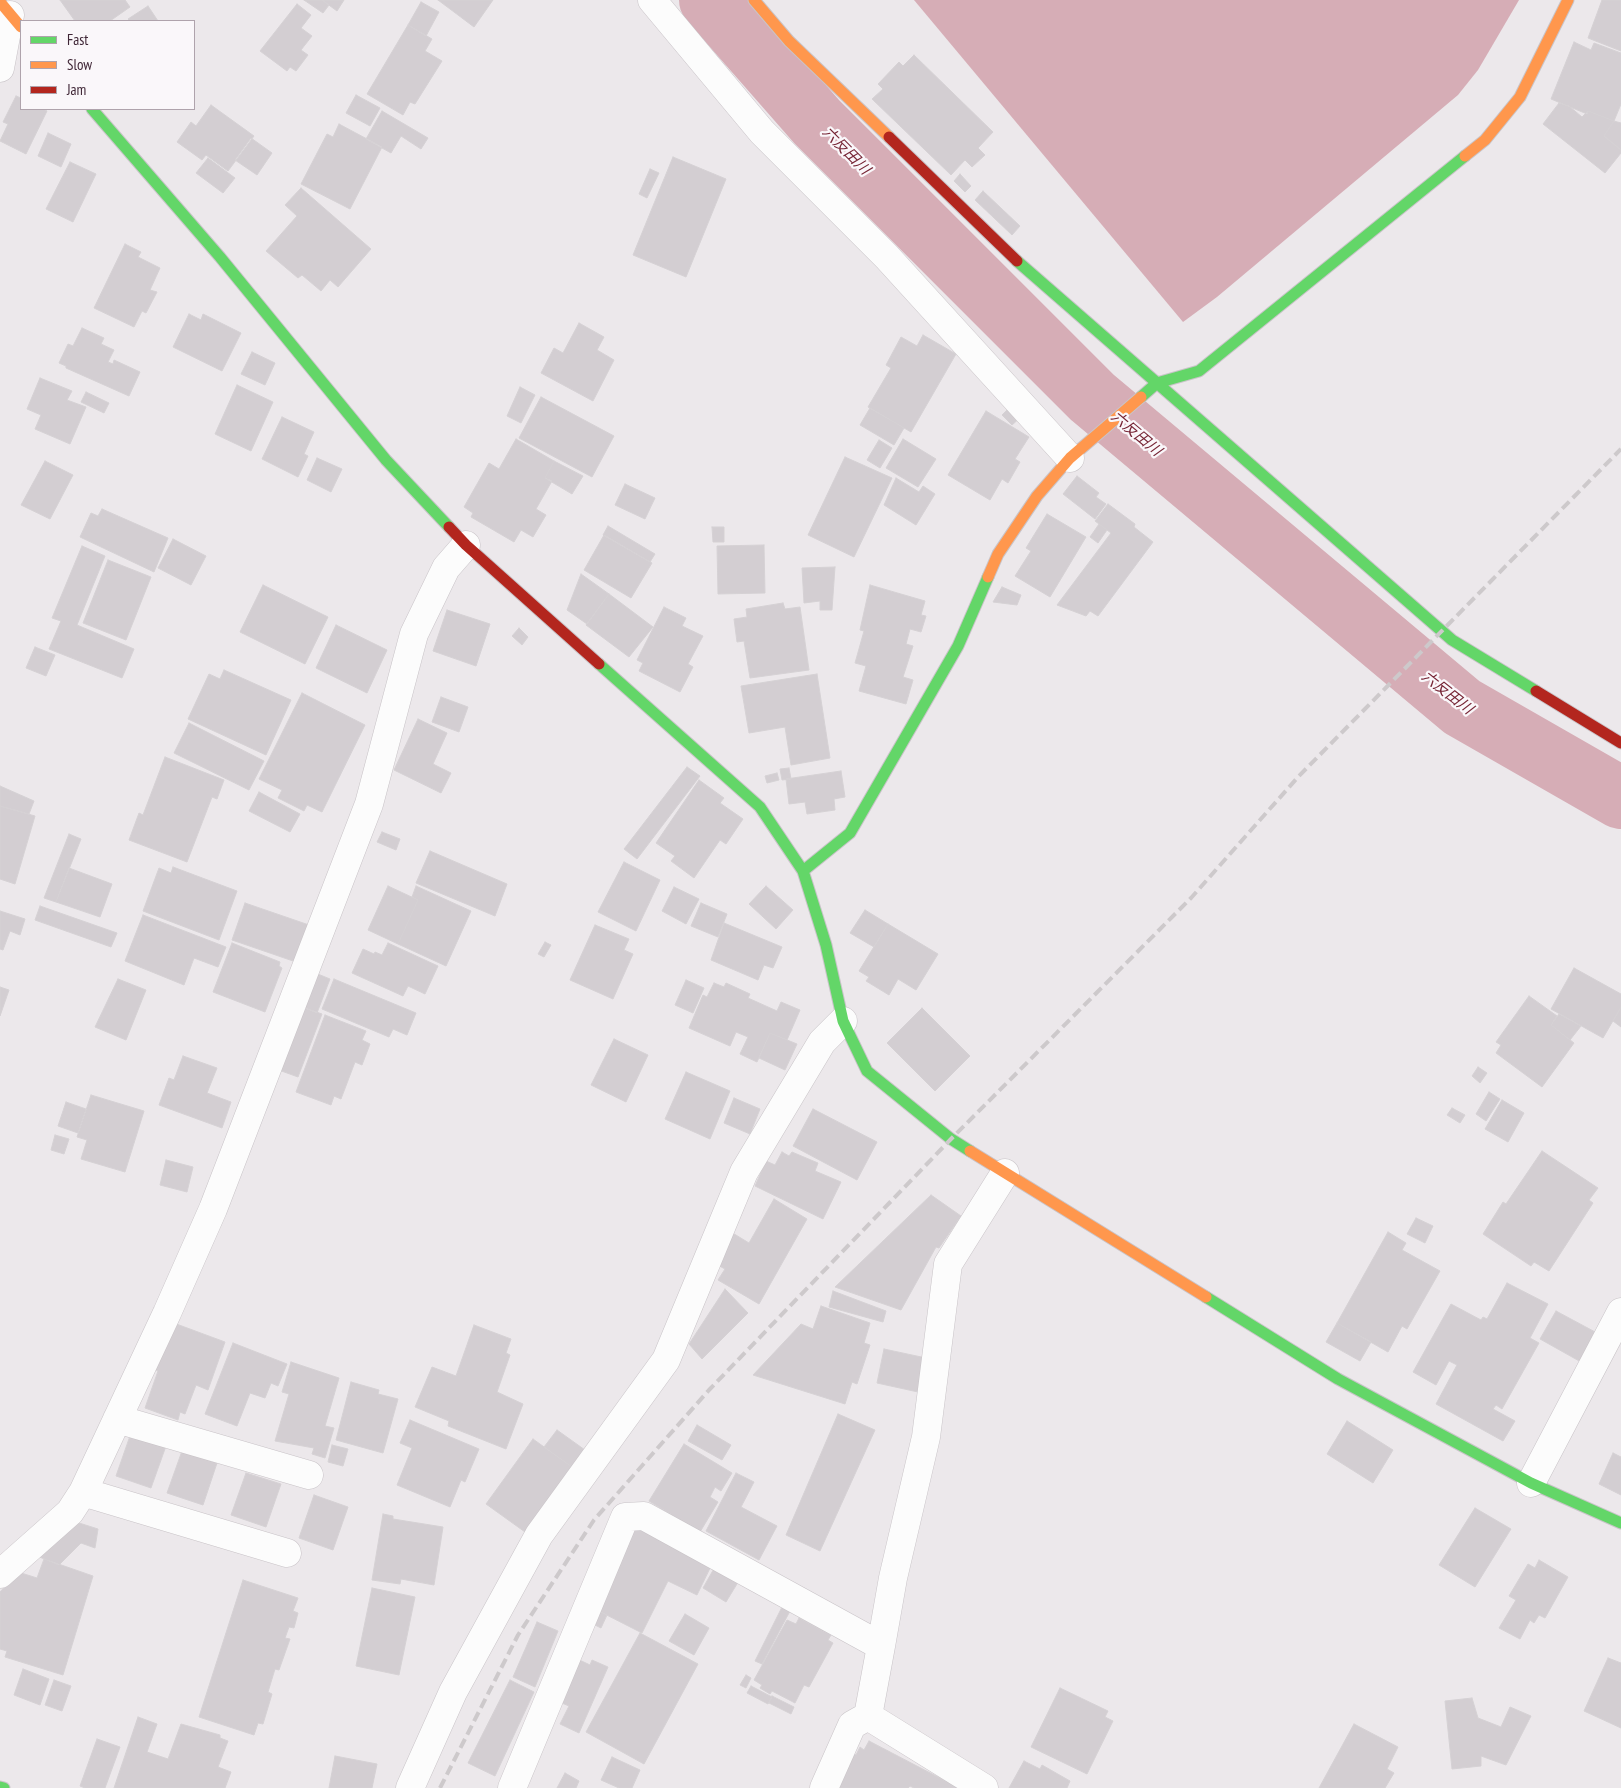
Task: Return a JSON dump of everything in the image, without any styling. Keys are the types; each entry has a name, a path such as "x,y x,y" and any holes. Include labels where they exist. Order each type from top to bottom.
{"street":[{"path":"652,0 762,132 887,257 1075,453"},
{"path":"754,0 789,41 1018,262 1452,640 1621,744"},
{"path":"803,871 850,833 958,646 998,554 1037,496 1075,453 1157,383 1199,371 1485,140 1520,97 1568,0"},
{"path":"0,68 10,15"},
{"path":"93,110 220,257 386,460 466,544 760,807 803,871 826,945 843,1022 867,1071 951,1140 1338,1379 1530,1483 1621,1523"},
{"path":"0,1574 70,1512 83,1492 213,1209 369,804 414,634 446,568 466,544"},
{"path":"410,1788 453,1692 539,1535 666,1360 744,1172 822,1042 843,1022"},
{"path":"868,1716 893,1578 926,1437 948,1264 1005,1173"},
{"path":"1530,1483 1621,1312"},
{"path":"117,1419 309,1475"},
{"path":"83,1492 287,1553"},
{"path":"512,1788 625,1518 644,1516 881,1646"},
{"path":"824,1788 852,1725 868,1716"},
{"path":"868,1716 984,1788"},
{"path":"0,1786 4,1788"}],"shaded area":[{"path":"914,0 1519,0 1478,70 1458,95 1217,297 1183,322"}],"building":[{"path":"60,0 125,0 130,7 111,20 74,20"},
{"path":"304,0 322,0 329,5 323,13"},
{"path":"322,0 344,0 337,11"},
{"path":"438,0 493,0 474,27"},
{"path":"1602,0 1621,0 1621,51 1588,38"},
{"path":"421,2 439,12 426,36 408,25"},
{"path":"297,4 311,15 301,28 312,36 301,50 308,55 296,71 290,67 287,71 260,51"},
{"path":"148,6 157,20 129,20"},
{"path":"408,25 432,39 425,51 442,61 415,104 410,102 403,115 367,94"},
{"path":"1574,42 1591,50 1594,43 1621,53 1621,104 1614,121 1588,111 1587,114 1551,99"},
{"path":"914,55 993,132 978,148 985,155 972,167 965,160 951,175 872,99 883,89 878,84 899,62 903,66"},
{"path":"356,95 380,108 370,126 346,113"},
{"path":"16,96 20,98 20,110 47,111 26,154 0,141 8,124 3,122"},
{"path":"1559,103 1569,106 1582,117 1588,111 1614,121 1604,136 1621,150 1621,153 1605,173 1543,124"},
{"path":"211,105 254,136 228,171 206,155 202,160 177,142 191,122 196,126"},
{"path":"382,111 428,138 421,149 401,136 391,153 366,139"},
{"path":"1614,121 1621,123 1621,150 1604,136"},
{"path":"339,124 382,147 350,209 301,184 327,134 333,137"},
{"path":"48,133 71,144 61,167 38,156"},
{"path":"251,138 272,153 257,175 235,160"},
{"path":"673,157 726,179 686,277 633,255"},
{"path":"208,158 235,178 223,193 196,173"},
{"path":"70,162 96,174 73,222 46,209"},
{"path":"650,169 659,173 647,198 639,194"},
{"path":"960,174 971,186 965,192 954,181"},
{"path":"301,188 371,249 338,287 330,280 321,291 302,275 298,278 266,251 297,216 285,205"},
{"path":"983,191 1020,226 1012,235 975,200"},
{"path":"125,244 141,252 138,257 160,268 150,290 157,292 146,313 142,311 134,327 94,308"},
{"path":"189,314 201,320 203,314 241,333 222,371 173,347"},
{"path":"579,323 604,337 597,350 614,360 593,401 541,373 554,348 563,353"},
{"path":"82,328 104,338 101,344 114,350 108,362 113,364 114,360 140,372 129,396 66,368 66,366 59,363 68,344 73,346"},
{"path":"923,335 956,354 911,432 868,407 891,368 886,365 901,337 917,346"},
{"path":"252,352 275,363 265,385 241,374"},
{"path":"40,378 72,391 67,400 86,407 70,444 35,429 41,415 27,409"},
{"path":"237,385 273,402 251,451 215,434"},
{"path":"520,387 535,395 521,423 507,416"},
{"path":"86,392 109,403 104,413 81,402"},
{"path":"541,397 614,436 592,477 519,438"},
{"path":"1010,407 1021,417 1012,425 1002,415"},
{"path":"870,408 904,428 894,445 860,425"},
{"path":"986,411 1029,437 1015,459 1020,462 1008,483 1002,479 990,500 948,475"},
{"path":"282,417 314,432 304,454 308,456 298,477 262,459"},
{"path":"516,439 554,461 545,478 552,481 536,509 546,515 533,537 521,530 514,542 471,517 473,513 464,507 489,463 499,469"},
{"path":"903,439 936,459 918,487 886,468"},
{"path":"879,440 892,448 880,468 867,460"},
{"path":"845,457 892,478 854,557 808,535"},
{"path":"317,458 342,469 331,492 307,480"},
{"path":"45,461 73,475 50,519 21,505"},
{"path":"554,461 583,476 572,494 545,478"},
{"path":"1077,476 1099,493 1096,497 1106,504 1095,519 1063,494"},
{"path":"896,478 919,492 923,486 935,494 916,525 884,505"},
{"path":"625,484 655,498 645,519 615,505"},
{"path":"1108,504 1135,524 1134,527 1153,542 1098,616 1090,611 1086,616 1057,605 1111,533 1095,521"},
{"path":"102,509 168,538 154,572 80,537 91,513 98,516"},
{"path":"1047,514 1086,537 1050,597 1015,576 1031,551 1026,548"},
{"path":"1099,524 1107,530 1098,543 1090,537"},
{"path":"608,526 655,554 650,562 603,535"},
{"path":"712,527 724,527 724,542 713,542"},
{"path":"604,535 652,563 631,598 584,570"},
{"path":"173,539 206,556 191,585 158,568"},
{"path":"764,545 765,593 718,594 717,546"},
{"path":"82,546 105,556 77,625 134,649 122,678 49,649 61,621 52,618"},
{"path":"108,560 151,577 126,640 83,623"},
{"path":"835,567 832,610 820,610 820,601 804,603 802,568"},
{"path":"581,574 609,594 587,624 567,610"},
{"path":"263,585 328,617 305,664 240,632"},
{"path":"870,585 925,601 921,615 926,616 921,632 910,629 906,644 913,646 903,677 913,680 906,704 859,691 866,666 855,663 864,631 860,630"},
{"path":"1002,587 1021,595 1017,605 993,602"},
{"path":"609,594 653,627 629,657 586,625"},
{"path":"783,603 785,609 800,607 809,670 750,678 744,641 737,642 734,619 747,617 746,609"},
{"path":"664,607 686,618 682,626 703,636 688,664 693,667 680,692 639,671 643,663 637,660"},
{"path":"447,610 490,624 476,666 433,651"},
{"path":"336,625 387,650 367,693 316,668"},
{"path":"519,628 528,637 522,645 512,636"},
{"path":"35,647 55,655 46,676 26,668"},
{"path":"224,670 291,700 266,755 188,719 209,674 220,679"},
{"path":"817,674 830,758 791,765 785,727 749,733 741,686"},
{"path":"302,693 365,725 322,812 307,805 304,811 278,798 282,790 259,779"},
{"path":"441,697 468,707 459,732 432,722"},
{"path":"418,719 447,733 433,764 451,773 441,793 394,770"},
{"path":"189,723 264,761 249,790 174,753"},
{"path":"165,757 224,780 217,799 212,797 187,862 129,840 139,813 143,815"},
{"path":"687,767 700,776 637,859 624,849"},
{"path":"789,768 791,779 782,780 780,769"},
{"path":"841,771 845,797 834,799 835,810 807,814 805,802 789,804 786,779"},
{"path":"777,773 779,780 767,783 765,776"},
{"path":"699,780 724,798 720,803 743,819 726,844 720,840 694,878 671,861 675,856 656,843"},
{"path":"0,786 34,801 29,814 0,806"},
{"path":"259,792 300,814 290,832 249,811"},
{"path":"0,806 35,816 15,884 0,879"},
{"path":"382,832 400,839 396,850 377,842"},
{"path":"69,834 81,839 56,902 44,898"},
{"path":"430,851 507,884 495,916 416,883"},
{"path":"624,862 660,880 636,931 598,912"},
{"path":"173,867 237,891 219,940 143,911 159,868 171,873"},
{"path":"69,868 112,884 100,917 56,902"},
{"path":"388,886 418,900 398,944 368,930"},
{"path":"416,886 471,911 446,966 398,944 418,900 412,897"},
{"path":"766,886 793,910 776,929 749,904"},
{"path":"674,887 699,899 686,924 662,911"},
{"path":"245,903 309,925 296,962 232,940"},
{"path":"701,903 727,914 718,937 691,926"},
{"path":"40,906 117,933 111,947 35,920"},
{"path":"865,910 888,924 874,947 850,933"},
{"path":"0,911 25,919 20,935 10,931 3,950 0,949"},
{"path":"143,915 226,947 218,967 194,958 184,985 125,961"},
{"path":"724,923 782,947 773,968 764,965 758,980 711,960"},
{"path":"888,924 938,954 916,990 898,979 889,995 866,981 869,977 859,971"},
{"path":"595,925 629,939 624,950 633,954 613,999 570,980"},
{"path":"545,942 551,945 544,957 538,954"},
{"path":"232,943 280,962 279,966 282,968 265,1012 213,992"},
{"path":"388,943 438,966 425,994 408,986 403,996 352,973 363,949 382,955"},
{"path":"1574,968 1621,994 1621,1007 1603,1038 1551,1009"},
{"path":"313,972 330,979 317,1013 300,1006"},
{"path":"118,979 146,990 126,1040 95,1027"},
{"path":"334,979 416,1013 407,1035 393,1029 389,1037 322,1009"},
{"path":"686,980 704,988 693,1013 675,1005"},
{"path":"714,983 724,987 726,983 750,994 748,998 777,1011 781,1002 800,1010 787,1040 770,1033 757,1062 740,1054 748,1037 736,1032 730,1046 689,1028 703,995 707,997"},
{"path":"0,987 9,990 0,1016"},
{"path":"1529,996 1557,1016 1551,1025 1574,1043 1542,1087 1496,1053 1501,1045 1496,1042"},
{"path":"300,1006 322,1014 298,1077 276,1069"},
{"path":"1621,1007 1621,1027 1613,1021"},
{"path":"922,1008 970,1056 935,1091 887,1043"},
{"path":"1559,1014 1581,1026 1570,1040 1551,1025"},
{"path":"325,1015 366,1031 362,1040 370,1044 362,1065 355,1062 341,1099 334,1096 331,1105 296,1092"},
{"path":"770,1033 797,1044 785,1070 759,1058"},
{"path":"614,1039 648,1055 626,1102 591,1085"},
{"path":"183,1056 217,1068 207,1093 231,1102 222,1128 159,1105 169,1078 174,1080"},
{"path":"1478,1067 1487,1073 1480,1083 1472,1076"},
{"path":"686,1072 730,1091 710,1139 665,1119"},
{"path":"1489,1092 1500,1099 1486,1121 1476,1114"},
{"path":"91,1095 144,1111 125,1172 81,1159 87,1140 77,1137"},
{"path":"734,1098 760,1109 750,1134 724,1123"},
{"path":"1502,1100 1524,1113 1508,1142 1485,1129"},
{"path":"66,1102 86,1109 78,1133 58,1126"},
{"path":"1452,1108 1465,1115 1460,1123 1447,1115"},
{"path":"813,1109 877,1142 857,1180 793,1146"},
{"path":"55,1135 69,1139 64,1154 51,1150"},
{"path":"1542,1151 1598,1188 1589,1200 1593,1203 1549,1271 1534,1262 1531,1266 1483,1234 1503,1202 1506,1204"},
{"path":"782,1152 789,1156 792,1152 818,1163 815,1171 841,1182 823,1219 755,1186 766,1161 775,1165"},
{"path":"166,1160 193,1167 187,1192 160,1185"},
{"path":"931,1195 961,1216 939,1248 936,1247 901,1310 835,1287"},
{"path":"774,1199 807,1219 759,1304 718,1280 725,1269 714,1263 731,1232 749,1243"},
{"path":"1416,1218 1433,1226 1425,1243 1407,1234"},
{"path":"1388,1232 1406,1243 1402,1250 1440,1271 1407,1329 1402,1326 1388,1352 1337,1323"},
{"path":"1507,1283 1548,1304 1530,1338 1539,1343 1502,1409 1496,1405 1493,1409 1515,1421 1503,1441 1436,1404 1457,1365 1449,1361 1436,1385 1413,1372 1451,1304 1481,1320 1483,1317 1487,1319"},
{"path":"725,1289 748,1313 702,1359 689,1344"},
{"path":"833,1291 886,1311 883,1322 829,1307"},
{"path":"821,1306 870,1323 864,1343 870,1345 857,1384 852,1382 845,1404 753,1375 801,1324 813,1329"},
{"path":"1556,1311 1597,1333 1581,1362 1540,1339"},
{"path":"171,1322 225,1342 208,1390 196,1385 185,1414 180,1412 178,1420 145,1408 158,1371 154,1369"},
{"path":"1337,1323 1371,1342 1360,1361 1326,1342"},
{"path":"474,1325 511,1339 506,1353 510,1355 497,1392 523,1404 506,1449 448,1426 449,1421 415,1407 432,1367 456,1376"},
{"path":"233,1343 287,1364 278,1386 271,1383 265,1398 250,1393 237,1426 205,1414"},
{"path":"884,1349 926,1358 918,1392 877,1383"},
{"path":"291,1362 339,1378 325,1426 334,1428 325,1458 312,1454 314,1448 275,1441 289,1394 282,1392"},
{"path":"351,1382 379,1390 378,1394 398,1399 383,1453 336,1440"},
{"path":"838,1414 875,1430 820,1551 786,1535"},
{"path":"410,1420 479,1449 465,1482 461,1480 450,1507 397,1485 412,1448 400,1443"},
{"path":"1347,1421 1393,1450 1373,1483 1327,1454"},
{"path":"697,1425 731,1445 722,1460 688,1441"},
{"path":"557,1430 585,1450 572,1467 544,1447"},
{"path":"131,1433 166,1446 151,1488 116,1476"},
{"path":"533,1439 572,1467 525,1532 486,1504"},
{"path":"684,1444 732,1473 721,1491 715,1487 710,1497 718,1502 700,1532 649,1501"},
{"path":"332,1445 348,1449 343,1466 328,1462"},
{"path":"182,1451 217,1463 203,1505 167,1493"},
{"path":"1613,1453 1621,1457 1621,1495 1599,1484"},
{"path":"246,1473 281,1484 266,1527 231,1515"},
{"path":"736,1473 754,1482 741,1507 777,1526 759,1560 706,1531"},
{"path":"314,1495 348,1507 333,1550 299,1538"},
{"path":"1475,1508 1511,1529 1475,1587 1439,1565"},
{"path":"383,1514 393,1516 393,1519 443,1527 434,1585 401,1579 400,1584 372,1580"},
{"path":"76,1522 98,1529 95,1548 81,1543 59,1565 37,1556"},
{"path":"636,1525 713,1562 697,1595 668,1581 642,1633 589,1606"},
{"path":"44,1559 93,1576 63,1675 5,1657 7,1651 0,1649 0,1592 18,1572 37,1578"},
{"path":"1539,1560 1568,1577 1545,1618 1539,1615 1534,1623 1530,1620 1520,1639 1499,1628 1516,1600 1509,1596 1528,1564 1535,1568"},
{"path":"716,1565 740,1579 726,1602 703,1588"},
{"path":"243,1580 298,1598 293,1611 298,1613 294,1628 289,1627 285,1638 290,1639 279,1670 275,1669 268,1692 272,1694 263,1724 258,1723 254,1735 199,1717"},
{"path":"372,1588 415,1597 399,1675 356,1666"},
{"path":"591,1607 607,1615 601,1628 585,1620"},
{"path":"782,1607 790,1611 762,1664 755,1661"},
{"path":"685,1614 709,1628 694,1655 669,1641"},
{"path":"799,1618 831,1635 828,1640 833,1643 809,1687 804,1685 795,1703 772,1691 770,1694 760,1688 762,1685 754,1680 787,1620 796,1624"},
{"path":"537,1622 558,1631 535,1687 513,1677"},
{"path":"640,1633 698,1664 644,1764 586,1732"},
{"path":"569,1655 590,1665 592,1660 608,1667 579,1733 560,1724 569,1706 550,1698"},
{"path":"1608,1658 1621,1663 1621,1728 1584,1711"},
{"path":"23,1669 49,1679 40,1705 14,1695"},
{"path":"746,1675 751,1678 746,1688 740,1685"},
{"path":"54,1680 71,1686 62,1711 45,1705"},
{"path":"510,1680 534,1692 495,1776 468,1763"},
{"path":"751,1686 772,1697 768,1704 747,1693"},
{"path":"1060,1688 1108,1711 1105,1717 1113,1721 1087,1774 1031,1747"},
{"path":"772,1696 794,1707 791,1714 769,1703"},
{"path":"1472,1698 1478,1718 1501,1727 1510,1707 1531,1716 1506,1765 1481,1756 1481,1766 1452,1769 1445,1701"},
{"path":"138,1717 157,1724 147,1752 168,1759 181,1724 220,1735 220,1738 228,1741 218,1767 231,1772 225,1788 114,1788"},
{"path":"1354,1724 1398,1747 1387,1769 1394,1773 1385,1788 1319,1788"},
{"path":"97,1739 120,1747 105,1788 85,1788 80,1786"},
{"path":"869,1741 959,1788 914,1788 910,1786 908,1788 829,1788 849,1751 856,1755 860,1747 864,1750"},
{"path":"335,1756 377,1764 372,1788 329,1788"},
{"path":"612,1757 640,1770 632,1788 619,1788 601,1780"},
{"path":"1024,1761 1040,1769 1042,1765 1070,1781 1067,1788 1009,1788"},
{"path":"565,1773 579,1781 576,1788 557,1788"}],"waterway":[{"name":"六反田川","path":"710,0 817,122 1092,397 1462,707 1621,798"}],"railway":[{"path":"440,1788 518,1635 594,1520 709,1390 951,1139 1191,898 1298,777 1621,449"}],"traffic: fast":[{"path":"93,110 220,257 386,460 449,527"},
{"path":"1141,397 1157,383 1199,371 1465,156"},
{"path":"1017,261 1452,640 1536,691"},
{"path":"803,871 850,833 958,646 988,577"},
{"path":"599,664 760,807 803,871 826,945 843,1021 867,1071 951,1139 970,1151"},
{"path":"1206,1297 1338,1379 1531,1483 1621,1523"},
{"path":"0,1787 4,1788"}],"traffic: slow":[{"path":"754,0 789,41 889,137"},
{"path":"1465,156 1485,140 1520,97 1568,0"},
{"path":"0,2 20,26"},
{"path":"988,577 998,554 1037,496 1070,458 1141,397"},
{"path":"970,1151 1206,1297"}],"traffic: jam":[{"path":"889,137 1017,261"},
{"path":"449,527 466,545 599,664"},
{"path":"1536,691 1621,743"}]}
